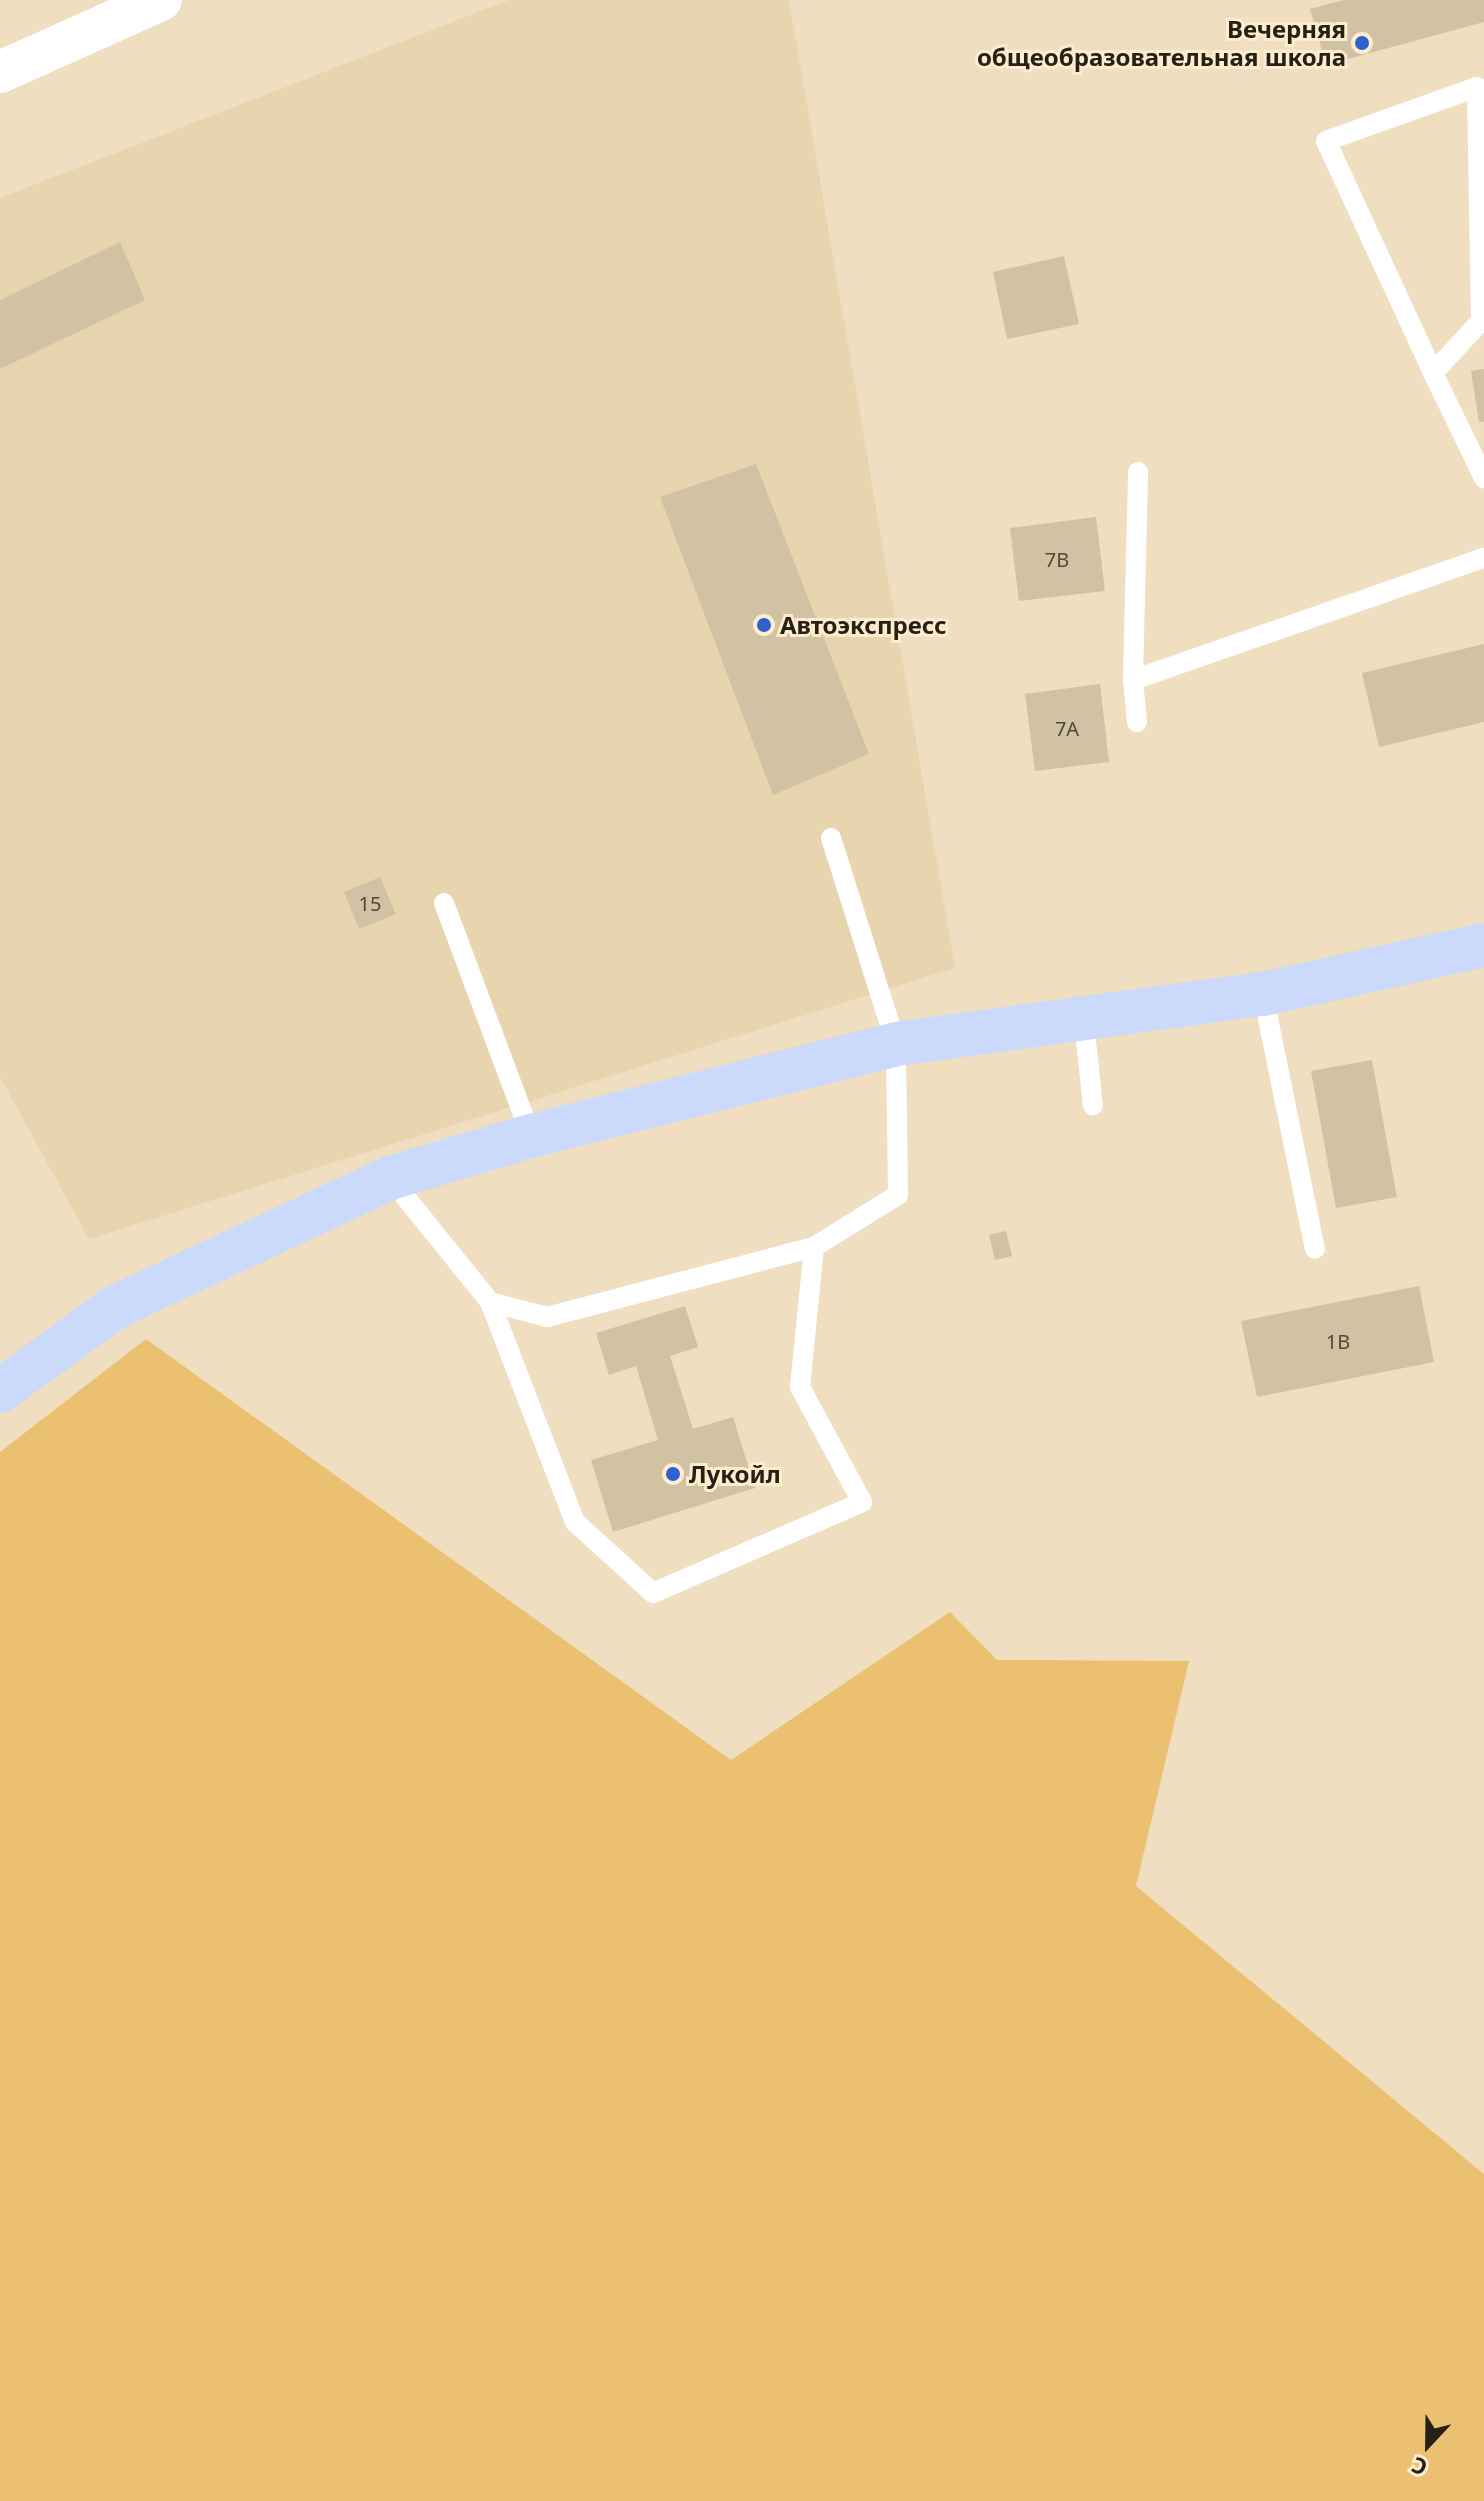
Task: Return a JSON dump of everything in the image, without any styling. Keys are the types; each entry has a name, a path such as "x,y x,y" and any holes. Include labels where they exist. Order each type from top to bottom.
{"street":[{"path":"0,72 161,0"},
{"path":"0,1391 115,1307 390,1178 531,1136 896,1044 1084,1021 1263,994 1484,945"}],"lane":[{"path":"1433,373 1481,321 1477,87 1326,141 1433,373 1484,478"},
{"path":"1137,722 1133,680 1138,472"},
{"path":"1133,680 1484,558"},
{"path":"490,1302 547,1317 814,1247 898,1195 896,1044 831,838"},
{"path":"444,903 531,1136"},
{"path":"1263,994 1315,1249"},
{"path":"1084,1021 1093,1106"},
{"path":"390,1178 490,1302 575,1522 653,1593 862,1502 800,1387 814,1247"}],"shaded area":[{"path":"509,0 789,0 955,968 89,1239 0,1077 0,198"},
{"path":"146,1339 731,1760 950,1612 997,1660 1189,1661 1136,1886 1484,2174 1484,2501 0,2501 0,1452"}],"building":[{"name":"Вечерняя общеобразовательная школа","path":"1344,0 1484,0 1484,22 1326,65 1310,9"},
{"path":"120,242 145,300 0,369 0,300"},
{"path":"1064,256 1079,324 1007,339 993,272"},
{"path":"1484,369 1484,422 1479,422 1471,371"},
{"name":"Автоэкспресс","path":"756,464 869,754 773,795 660,497"},
{"path":"1096,517 1105,591 1019,601 1010,528"},
{"path":"1484,644 1484,722 1379,747 1362,673"},
{"path":"1100,684 1109,762 1035,771 1025,694"},
{"path":"380,877 396,914 359,929 344,892"},
{"path":"1372,1060 1397,1197 1336,1208 1311,1071"},
{"path":"1006,1231 1012,1256 995,1260 989,1235"},
{"path":"1419,1286 1434,1362 1257,1397 1241,1321"},
{"name":"Лукойл","path":"685,1306 698,1347 670,1356 693,1429 733,1417 755,1488 613,1532 591,1460 658,1440 636,1366 609,1375 596,1333"}],"place":[{"name":"Вечерняя общеобразовательная школа","path":"1362,43"},
{"name":"Автоэкспресс","path":"764,625"},
{"name":"Лукойл","path":"673,1474"}]}
